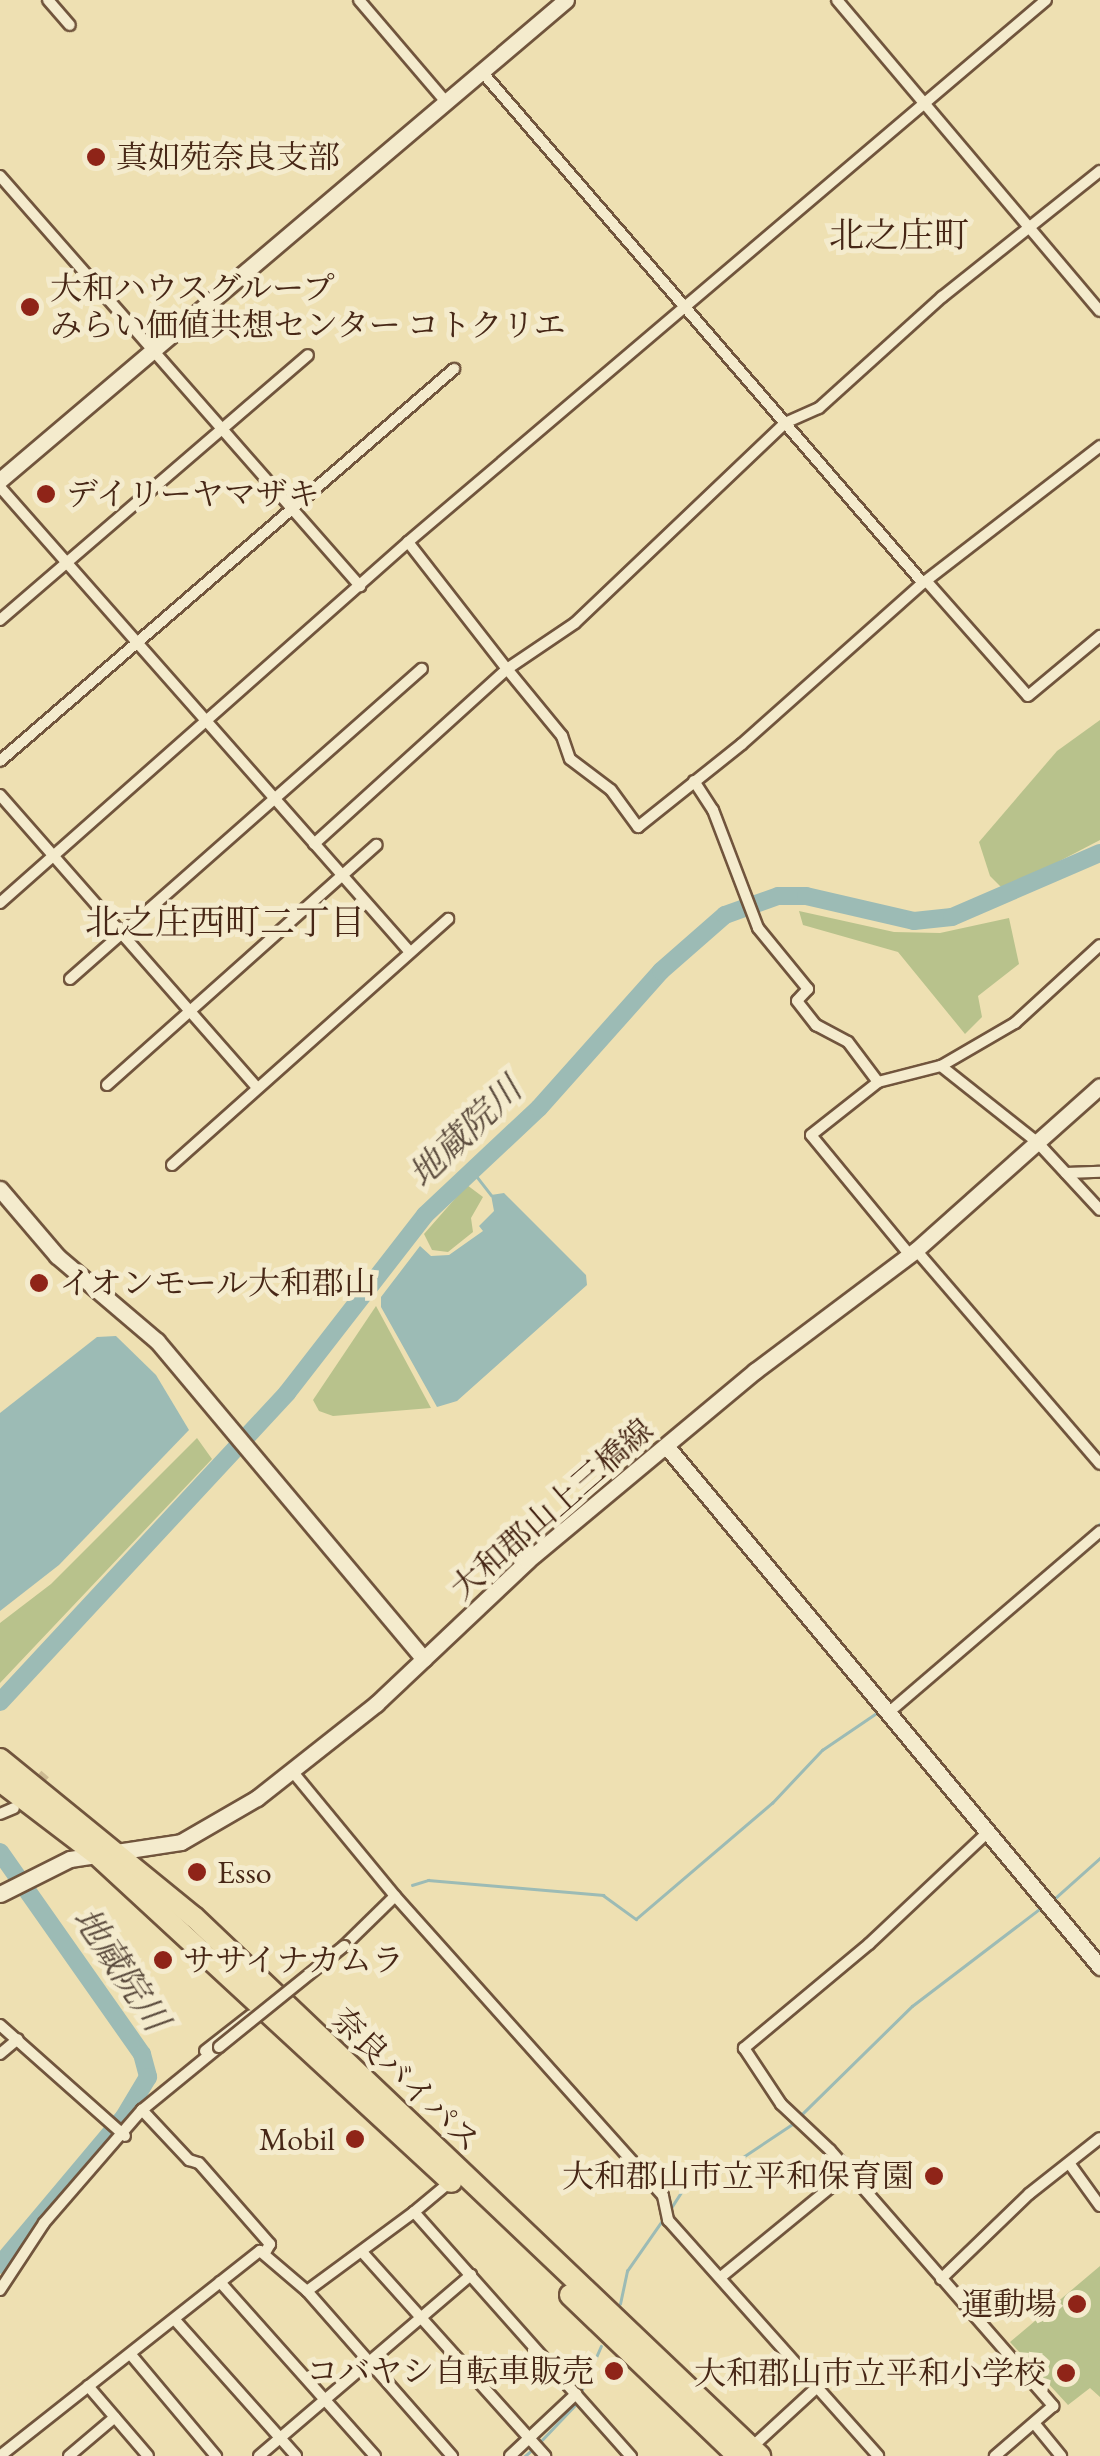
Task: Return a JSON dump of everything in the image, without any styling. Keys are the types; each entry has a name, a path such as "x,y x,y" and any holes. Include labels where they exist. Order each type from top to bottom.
{"highway":[{"name":"奈良バイパス","path":"3,1772 121,1853 750,2453"},
{"name":"奈良バイパス","path":"3,1772 750,2453"}],"street":[{"path":"48,0 70,25"},
{"path":"358,0 446,102"},
{"path":"410,952 0,484 566,0"},
{"path":"837,0 1100,311"},
{"path":"0,903 408,542 687,310 1046,0"},
{"path":"482,72 1028,696 1100,636"},
{"path":"314,844 507,669 576,624 786,423 819,408 1029,226 1100,171"},
{"path":"0,176 360,586"},
{"path":"0,620 308,356"},
{"path":"0,760 454,369"},
{"path":"408,542 562,736 570,759 611,790 638,826 926,583 1100,446"},
{"path":"70,978 422,669"},
{"path":"694,780 713,810 750,912 808,990 797,1001 816,1025 848,1042 878,1082"},
{"path":"0,795 257,1088"},
{"path":"107,1084 376,845"},
{"path":"172,1165 448,919"},
{"path":"1100,945 1015,1023 941,1066 878,1082 811,1135 1100,1464"},
{"path":"941,1066 1038,1143 1100,1210"},
{"name":"大和郡山上三橋線","path":"4,1887 97,1855 121,1853 205,1832 292,1770 424,1659 527,1561 912,1252 1100,1086"},
{"path":"1066,1173 1100,1172"},
{"path":"0,1189 57,1256 157,1340 424,1659"},
{"path":"667,1447 1047,1903 1096,1956"},
{"path":"884,1708 1100,1530"},
{"path":"292,1770 395,1896 663,2196 666,2217 878,2456"},
{"path":"0,1814 14,1808"},
{"path":"988,1832 869,1944 745,2043 797,2122 848,2174 1052,2406 995,2456"},
{"path":"164,2088 344,1946 395,1896"},
{"path":"0,2290 4,2276 44,2223 142,2110 263,2007"},
{"path":"0,2025 124,2134"},
{"path":"0,2054 18,2039"},
{"path":"0,2456 132,2356 220,2282 266,2251 270,2244 199,2162 142,2110"},
{"path":"941,2279 1100,2138"},
{"path":"1069,2163 1100,2206"},
{"path":"721,2277 848,2174"},
{"path":"308,2291 362,2254 450,2182"},
{"path":"414,2212 631,2456"},
{"path":"266,2251 308,2291 452,2456"},
{"path":"362,2254 545,2456"},
{"path":"259,2456 471,2276"},
{"path":"220,2282 375,2456"},
{"path":"175,2320 296,2456"},
{"path":"132,2356 216,2456"},
{"path":"88,2386 144,2454"},
{"path":"750,2453 815,2389"},
{"path":"510,2456 576,2394"},
{"path":"69,2456 115,2417"},
{"path":"1034,2423 1061,2456"}],"green space":[{"path":"1100,720 1100,840 1004,890 990,876 979,842 1057,751"},
{"path":"799,911 894,932 940,933 1009,918 1019,964 978,996 982,1017 965,1034 898,952 803,925"},
{"path":"467,1185 483,1197 471,1218 473,1232 448,1252 432,1250 424,1234"},
{"path":"376,1306 431,1408 333,1416 319,1411 313,1400"},
{"path":"197,1438 212,1459 0,1683 0,1623 51,1584"},
{"name":"運動場","path":"1100,2266 1100,2397 1090,2388 1068,2405 1010,2342"}],"water":[{"path":"504,1193 586,1275 587,1285 457,1401 437,1407 381,1307 381,1297 420,1246 431,1256 449,1255 483,1231 479,1226 494,1211 491,1195"},
{"path":"116,1336 156,1375 189,1430 59,1565 0,1611 0,1413 97,1337"}],"waterway":[{"name":"地蔵院川","path":"0,1702 287,1393 425,1215 539,1108 661,971 725,915 778,896 806,896 914,921 952,917 1100,853"},
{"path":"471,1169 491,1195"},
{"path":"923,1676 1100,1524"},
{"path":"412,1885 428,1880 603,1895 636,1919 772,1803 822,1750 878,1712"},
{"name":"地蔵院川","path":"0,1852 142,2054 148,2077 124,2117 0,2265"},
{"path":"1053,1900 1100,1858"},
{"path":"799,2117 912,2006 1042,1907"},
{"path":"669,2211 685,2186 716,2175 794,2123"},
{"path":"620,2304 627,2271 664,2218"},
{"path":"580,2394 601,2346"},
{"path":"539,2443 578,2402"},
{"path":"525,2456 534,2448"}],"tunnel":[{"path":"32,1789 45,1774"}],"place":[{"name":"真如苑奈良支部","path":"96,157"},
{"name":"大和ハウスグループ みらい価値共想センター コトクリエ","path":"30,307"},
{"name":"デイリーヤマザキ","path":"46,494"},
{"name":"イオンモール大和郡山","path":"39,1283"},
{"name":"Esso","path":"197,1872"},
{"name":"ササイナカムラ","path":"163,1960"},
{"name":"Mobil","path":"355,2139"},
{"name":"大和郡山市立平和保育園","path":"934,2176"},
{"name":"運動場","path":"1077,2304"},
{"name":"コバヤシ自転車販売","path":"614,2371"},
{"name":"大和郡山市立平和小学校","path":"1066,2373"}],"district":[{"name":"北之庄町","path":"899,235"},
{"name":"北之庄西町二丁目","path":"225,922"}]}
